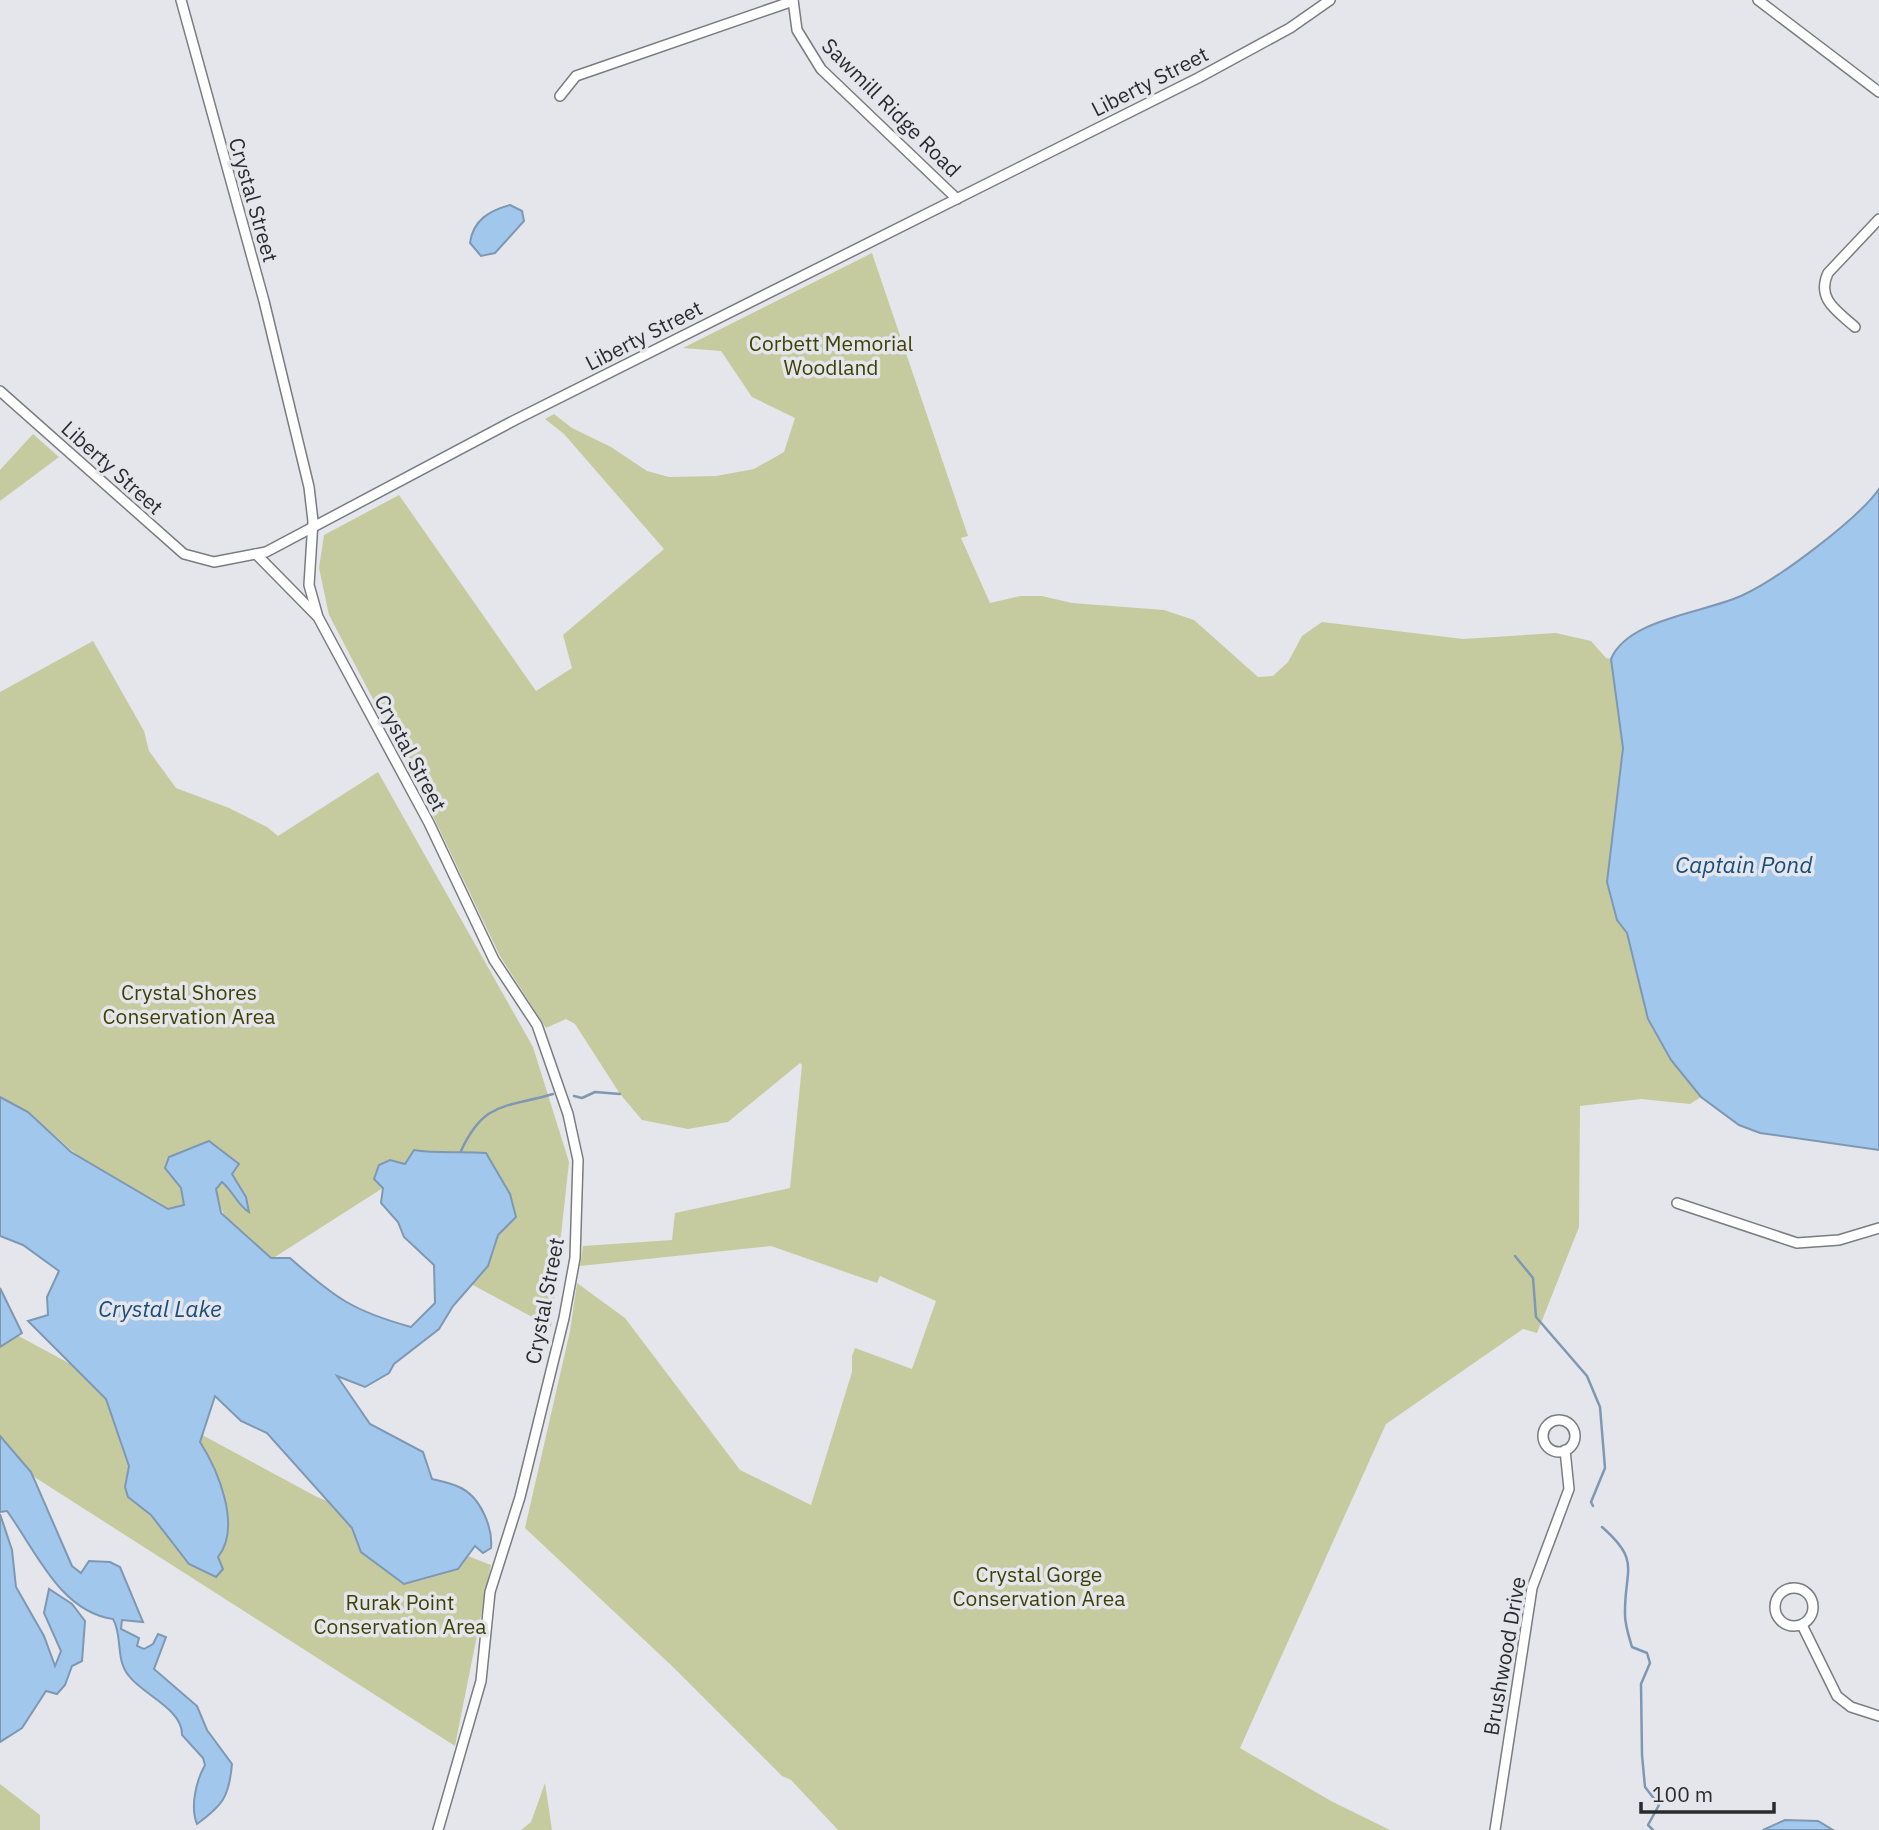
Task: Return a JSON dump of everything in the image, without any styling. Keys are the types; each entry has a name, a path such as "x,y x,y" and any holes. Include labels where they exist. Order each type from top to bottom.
{"street":[{"name":"Crystal Street","path":"181,0 274,340 309,488 313,527 309,585 318,617 433,831 489,950 537,1025 568,1114 578,1160 575,1258 564,1318 520,1497 490,1592 481,1681 438,1830"},
{"name":"Liberty Street","path":"0,390 184,554 214,562 256,554 313,527 514,420 1198,78 1290,28 1330,0"},
{"path":"1758,0 1879,92"},
{"name":"Sawmill Ridge Road","path":"793,1 797,30 821,69 957,199"},
{"path":"560,96 570,81 584,73 793,1"},
{"path":"1855,327 1825,298 1823,284 1828,273 1879,219"},
{"name":"Crystal Street","path":"256,554 318,617"},
{"path":"1677,1203 1797,1243 1839,1240 1879,1228"},
{"name":"Brushwood Drive","path":"1495,1830 1532,1588 1569,1489 1565,1450"},
{"path":"1790,1588 1803,1589 1812,1599 1813,1611 1802,1625 1790,1626 1776,1614 1779,1595 1790,1588"},
{"path":"1802,1625 1837,1696 1851,1707 1879,1716"}],"green space":[{"path":"872,253 968,536 961,538 990,603 1020,596 1042,596 1072,603 1164,610 1194,620 1258,677 1273,676 1288,662 1302,636 1322,622 1463,639 1556,633 1591,641 1606,658 1611,659 1623,748 1607,882 1617,920 1627,933 1648,1019 1671,1060 1701,1097 1690,1104 1641,1099 1580,1106 1579,1227 1537,1333 1523,1329 1386,1424 1240,1748 1331,1801 1390,1830 838,1830 791,1780 782,1776 673,1667 525,1528 570,1331 577,1283 625,1318 740,1470 811,1505 852,1372 855,1348 912,1369 936,1301 880,1276 877,1283 771,1246 580,1266 583,1246 672,1240 675,1213 790,1188 802,1065 800,1063 728,1122 688,1129 642,1120 620,1094 575,1024 566,1019 546,1028 500,956 420,789 329,615 319,568 324,535 399,495 536,691 572,668 563,635 664,549 564,434 545,419 554,414 572,428 611,447 647,471 669,477 716,476 754,469 784,452 795,418 752,397 721,351 683,348"},
{"path":"33,434 59,457 0,501 0,470"},
{"name":"Crystal Shores Conservation Area","path":"93,641 144,731 149,751 176,788 229,808 267,827 278,836 378,772 533,1047 569,1162 551,1327 458,1277 386,1186 267,1262 232,1230 213,1193 184,1205 174,1215 78,1156 28,1112 0,1096 0,692"},
{"name":"Rurak Point Conservation Area","path":"0,1326 317,1497 491,1565 455,1746 14,1464 0,1444"},
{"path":"545,1783 552,1830 521,1830 531,1822"},
{"path":"0,1784 40,1815 40,1830 0,1830"}],"water":[{"path":"510,205 522,211 524,221 495,253 481,256 470,243 478,222 495,210"},
{"name":"Captain Pond","path":"1879,489 1879,1150 1760,1133 1739,1125 1701,1097 1671,1060 1648,1019 1627,933 1617,920 1607,882 1623,748 1611,659 1620,645 1650,625 1727,601 1758,587 1796,563 1836,532"},
{"name":"Crystal Lake","path":"0,1097 28,1112 71,1152 168,1209 184,1205 181,1188 165,1168 169,1157 209,1141 239,1164 232,1174 246,1197 249,1212 222,1182 216,1189 221,1213 271,1258 290,1258 346,1302 411,1327 435,1303 434,1265 404,1237 398,1222 381,1203 383,1188 374,1179 379,1165 390,1160 405,1164 414,1150 486,1153 510,1194 516,1217 498,1235 488,1266 453,1306 439,1329 394,1364 389,1373 365,1387 337,1376 370,1424 423,1452 432,1479 456,1486 473,1497 484,1513 490,1531 491,1548 483,1553 475,1546 458,1569 404,1584 361,1552 352,1528 267,1433 241,1421 215,1396 200,1442 220,1483 228,1515 225,1545 218,1557 223,1569 216,1577 189,1564 151,1515 128,1497 125,1487 129,1466 106,1399 28,1321 48,1315 47,1297 59,1271 23,1245 0,1236"},
{"path":"0,1288 22,1333 0,1347"},
{"path":"0,1436 31,1472 72,1566 81,1573 89,1561 110,1562 120,1567 143,1622 122,1620 121,1629 139,1638 137,1646 144,1649 153,1644 158,1634 166,1637 154,1669 197,1706 207,1730 232,1764 229,1785 223,1799 197,1824 194,1802 205,1765 203,1758 182,1735 176,1717 135,1683 125,1670 113,1619 94,1614 78,1605 64,1592 7,1511 0,1512"},
{"path":"0,1514 12,1550 16,1587 44,1636 55,1666 61,1651 44,1613 49,1589 72,1604 85,1621 82,1661 72,1666 65,1685 57,1694 46,1691 22,1728 0,1742"},
{"path":"1785,1820 1818,1821 1833,1830 1763,1830"}],"waterway":[{"path":"574,1096 582,1098 595,1092 620,1094"},
{"path":"461,1151 478,1123 488,1115 509,1105 553,1094"},
{"path":"1515,1256 1533,1278 1536,1317 1587,1376 1600,1407 1605,1468 1591,1502 1593,1506"},
{"path":"1602,1527 1627,1558 1626,1627 1632,1647 1647,1653 1650,1663 1641,1684 1642,1755 1645,1787 1659,1805 1648,1825 1653,1830"}],"park label":[{"name":"Corbett Memorial Woodland","path":"831,356"},
{"name":"Crystal Gorge Conservation Area","path":"1039,1587"}]}
